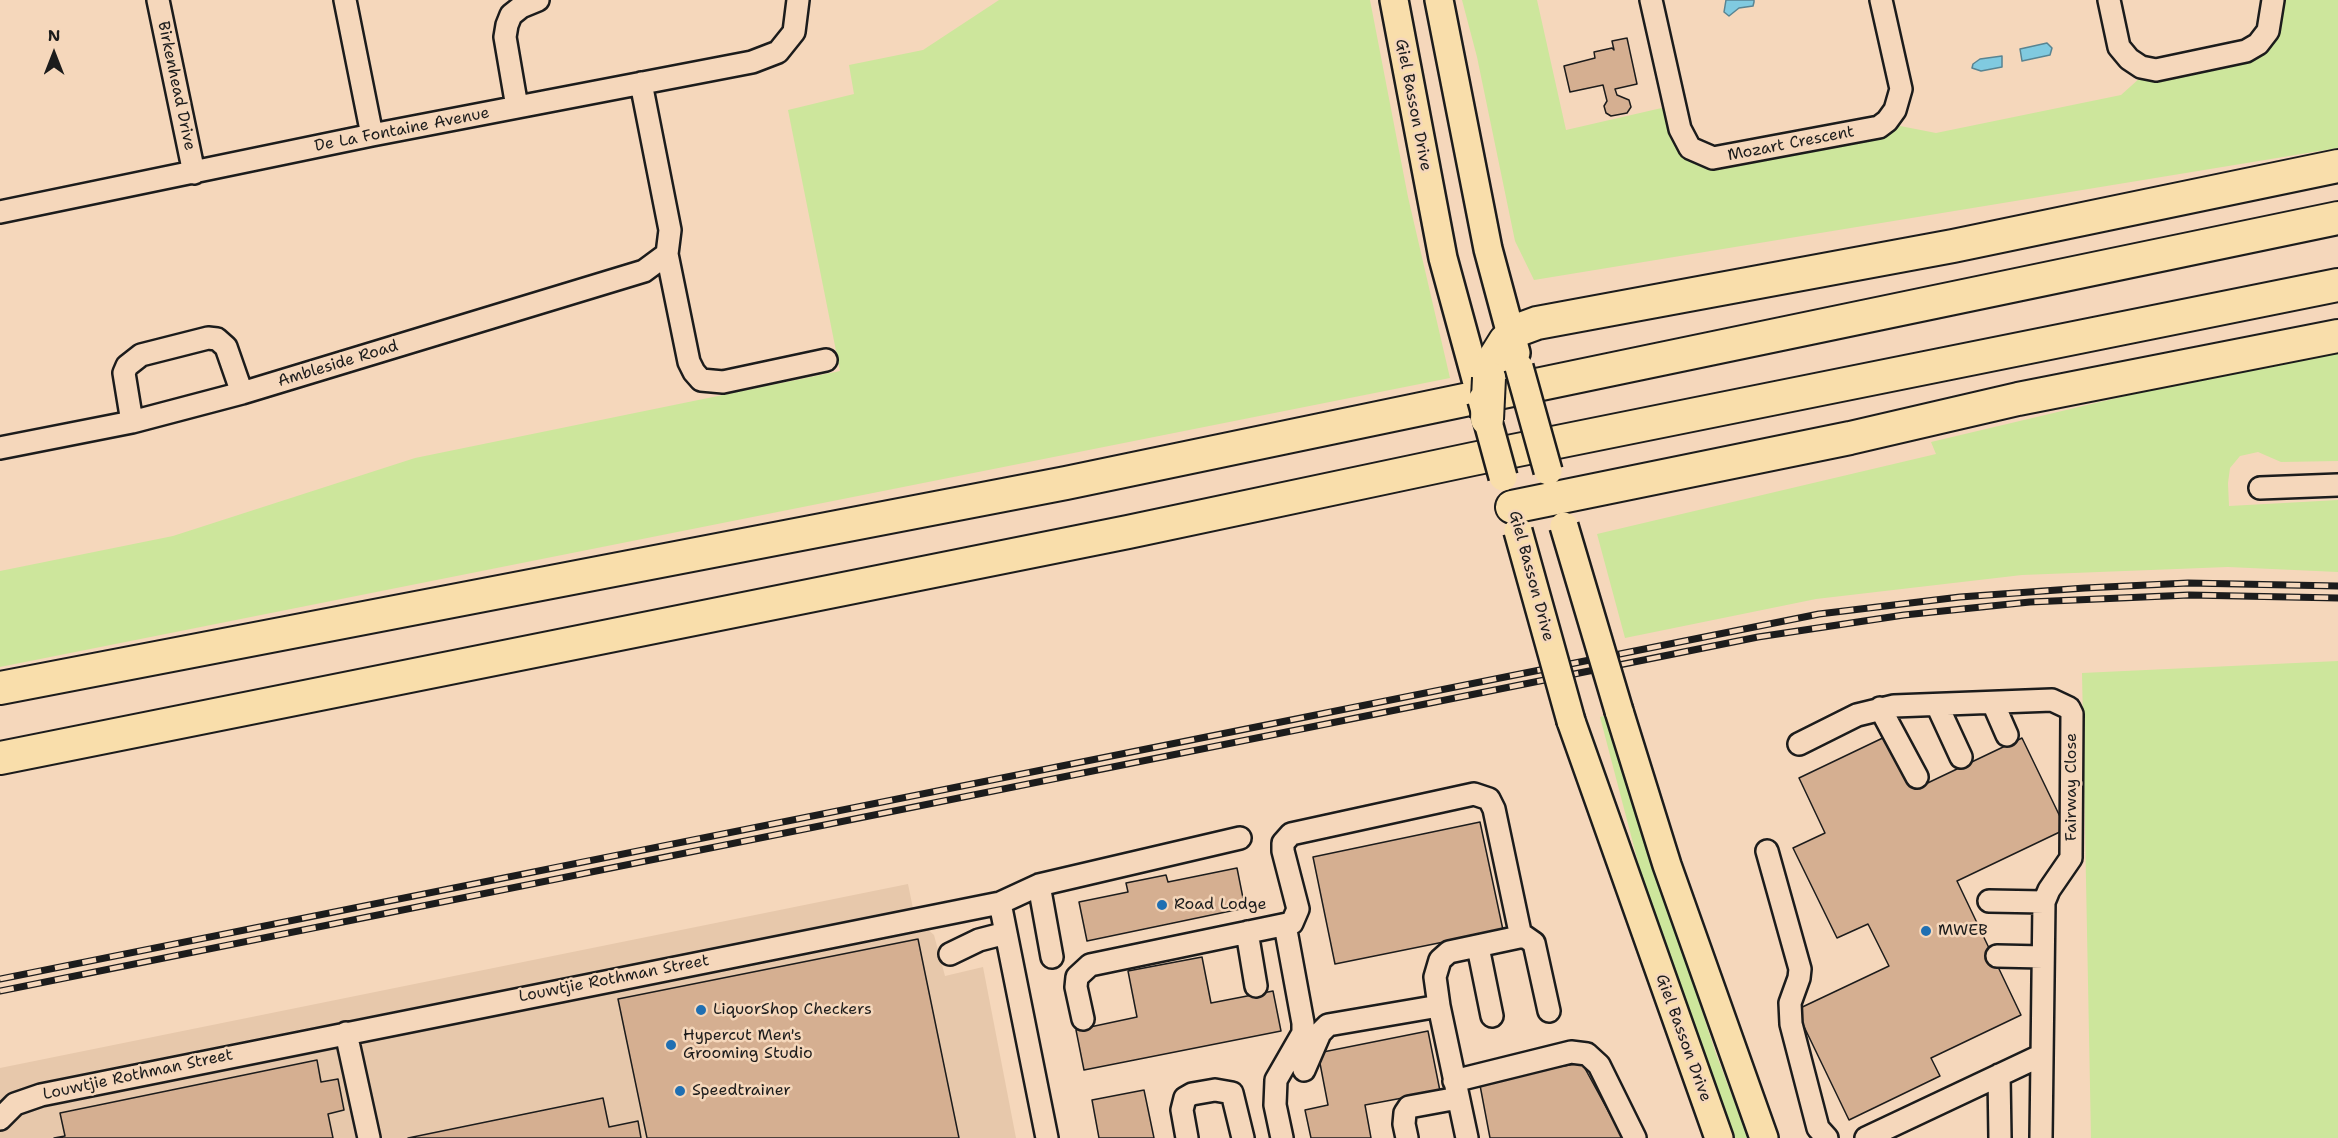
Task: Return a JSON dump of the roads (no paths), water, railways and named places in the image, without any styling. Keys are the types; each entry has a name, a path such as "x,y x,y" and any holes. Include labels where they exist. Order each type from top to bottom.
{"highway":[{"path":"1487,419 1483,379 1511,335 1537,322 1941,248 2338,166"},
{"path":"0,686 1066,483 2338,218"},
{"path":"0,758 1128,532 1473,459 2338,285"},
{"path":"1515,519 1556,498 1850,438 2018,399 2338,336"}],"main road":[{"name":"Giel Basson Drive","path":"1394,0 1443,258 1483,379"},
{"path":"1439,0 1488,249 1556,498 1667,866 1764,1138"},
{"name":"Giel Basson Drive","path":"1487,419 1570,721 1719,1138"}],"street":[{"name":"Birkenhead Drive","path":"158,0 194,173"},
{"path":"345,0 372,135"},
{"path":"517,106 505,37 507,25 511,15 521,7 538,0"},
{"name":"De La Fontaine Avenue","path":"0,212 517,106 752,62 778,52 794,32 798,0"},
{"name":"Mozart Crescent","path":"1651,0 1684,141 1700,154 1713,158 1878,127 1896,110 1901,89 1881,0"},
{"path":"2109,0 2119,47 2129,59 2141,66 2156,70 2246,51 2258,44 2268,31 2273,0"},
{"path":"641,83 670,230 667,254 689,362 701,380 723,382 826,360"},
{"name":"Ambleside Road","path":"0,448 132,422 242,393 644,271 667,254"},
{"path":"132,422 124,373 127,366 141,355 208,338 217,339 226,348 242,393"},
{"path":"2260,488 2338,484"},
{"name":"Fairway Close","path":"1799,744 1857,716 1880,708 2052,700 2069,708 2072,714 2071,858 2049,890 2044,902 2041,1138"},
{"path":"1993,703 2007,735"},
{"path":"1937,705 1961,758"},
{"path":"1880,708 1917,777"},
{"path":"1083,1019 1076,987 1077,977 1090,965 1285,925 1296,918 1298,909 1282,851 1283,843 1291,834 1474,794 1489,800 1494,809 1521,937"},
{"name":"Louwtjie Rothman Street","path":"0,1119 15,1104 41,1095 999,903 1039,885 1240,838"},
{"path":"1767,851 1800,969 1790,1003 1791,1024 1818,1128 1827,1138"},
{"path":"1039,885 1052,957"},
{"path":"1989,901 2044,902"},
{"path":"999,903 1047,1138"},
{"path":"1282,1138 1275,1105 1276,1080 1303,1033 1285,925"},
{"path":"1247,932 1256,986"},
{"path":"950,954 979,940 1006,933"},
{"path":"1467,1138 1434,977 1440,960 1449,952 1524,936 1534,943 1549,1011"},
{"path":"1478,947 1492,1016"},
{"path":"1997,956 2043,957"},
{"path":"1304,1070 1320,1033 1328,1025 1439,1006"},
{"path":"346,1033 369,1138"},
{"path":"1407,1138 1404,1124 1405,1113 1409,1107 1456,1089 1571,1052 1587,1054 1599,1065 1635,1138"},
{"path":"1866,1138 2042,1054"},
{"path":"1994,1135 1999,1075"},
{"path":"1187,1138 1182,1110 1185,1098 1192,1094 1215,1090 1232,1093 1243,1138"}],"water":[{"path":"1726,0 1754,0 1754,2 1753,6 1739,8 1729,16 1724,12"},
{"path":"2047,43 2052,48 2050,55 2022,61 2020,49"},
{"path":"2002,56 2002,67 1981,71 1972,68 1973,64 1980,59"}],"railway":[{"path":"0,979 1819,614 1960,597 2085,588 2188,583 2338,586"},
{"path":"0,991 1758,637 1904,615 2030,602 2189,595 2338,598"}],"place":[{"name":"Road Lodge","path":"1162,905"},
{"name":"MWEB","path":"1926,931"},
{"name":"LiquorShop Checkers","path":"701,1010"},
{"name":"Hypercut Men's Grooming Studio","path":"671,1045"},
{"name":"Speedtrainer","path":"680,1091"}]}
